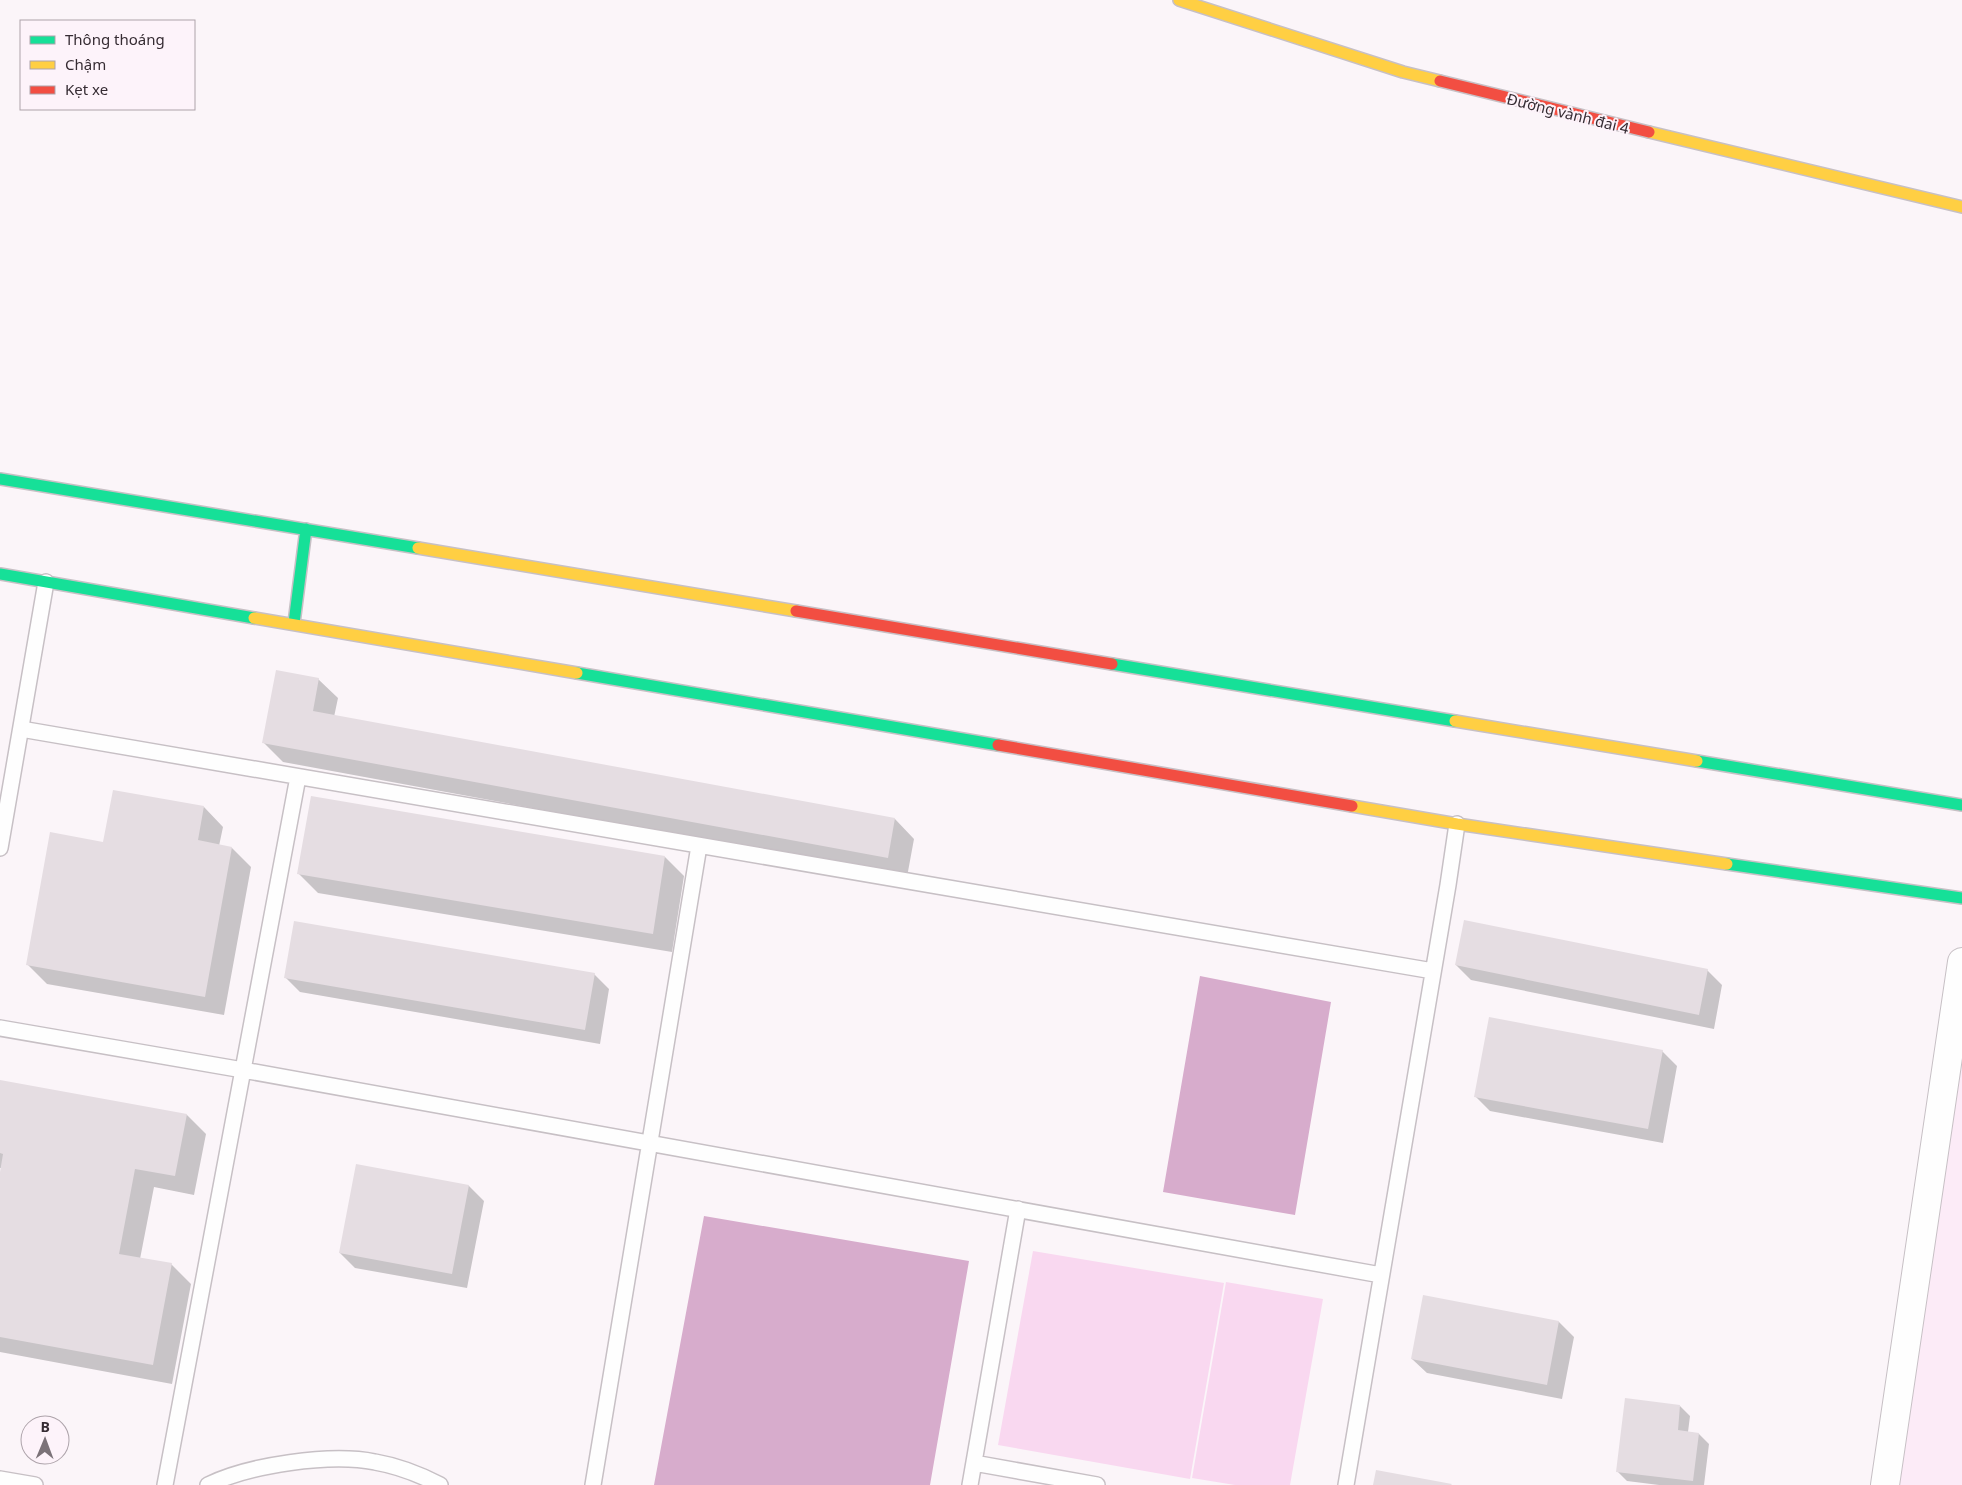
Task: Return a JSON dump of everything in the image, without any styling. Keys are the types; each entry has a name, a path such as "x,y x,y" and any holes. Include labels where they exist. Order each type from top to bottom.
{"street":[{"name":"Đường vành đai 4","path":"1179,0 1402,72 1962,207"},
{"path":"0,479 1962,805"},
{"path":"294,623 306,529"},
{"path":"0,574 1457,824 1962,898"},
{"path":"1885,1485 1962,962"}],"lane":[{"path":"0,848 46,582"},
{"path":"20,729 1433,971"},
{"path":"165,1485 298,777"},
{"path":"1346,1485 1457,824"},
{"path":"593,1485 699,846"},
{"path":"0,1028 1382,1275"},
{"path":"970,1485 1018,1209"},
{"path":"208,1485 254,1470 297,1462 343,1460 374,1462 416,1472 440,1485"},
{"path":"974,1463 1097,1485"},
{"path":"0,1479 35,1485"}],"shaded area":[{"path":"1962,955 1962,1485 1887,1485"},
{"path":"1200,976 1331,1002 1295,1215 1163,1192"},
{"path":"704,1216 969,1261 930,1485 654,1485"},
{"path":"1033,1251 1224,1283 1190,1479 998,1445"},
{"path":"1226,1282 1323,1299 1290,1485 1235,1485 1192,1478"}],"building":[{"path":"276,670 319,678 313,711 895,818 888,858 262,743"},
{"path":"113,790 204,806 198,840 232,847 205,997 26,965 50,832 103,842"},
{"path":"311,796 665,856 653,934 297,874"},
{"path":"1464,920 1708,969 1699,1015 1455,965"},
{"path":"294,921 595,973 585,1030 284,978"},
{"path":"1489,1017 1663,1050 1648,1129 1474,1097"},
{"path":"0,1080 187,1114 175,1176 135,1169 119,1254 172,1263 153,1365 0,1337 0,1172 3,1154 0,1153"},
{"path":"356,1164 469,1185 452,1274 339,1253"},
{"path":"1423,1295 1559,1321 1547,1385 1411,1359"},
{"path":"1625,1398 1680,1405 1678,1430 1699,1433 1693,1481 1616,1472"},
{"path":"1376,1470 1452,1484 1373,1485"}],"traffic: fast":[{"path":"0,479 418,548"},
{"path":"294,623 306,529"},
{"path":"0,574 254,618"},
{"path":"1112,664 1455,721"},
{"path":"577,673 998,745"},
{"path":"1697,761 1962,805"},
{"path":"1727,864 1962,898"}],"traffic: slow":[{"path":"1179,0 1403,72 1440,81"},
{"path":"1649,132 1962,207"},
{"path":"418,548 796,611"},
{"path":"254,618 577,673"},
{"path":"1455,721 1697,761"},
{"path":"1352,806 1457,824 1727,864"}],"traffic: jam":[{"path":"1440,81 1649,132"},
{"path":"796,611 1112,664"},
{"path":"998,745 1352,806"}]}
